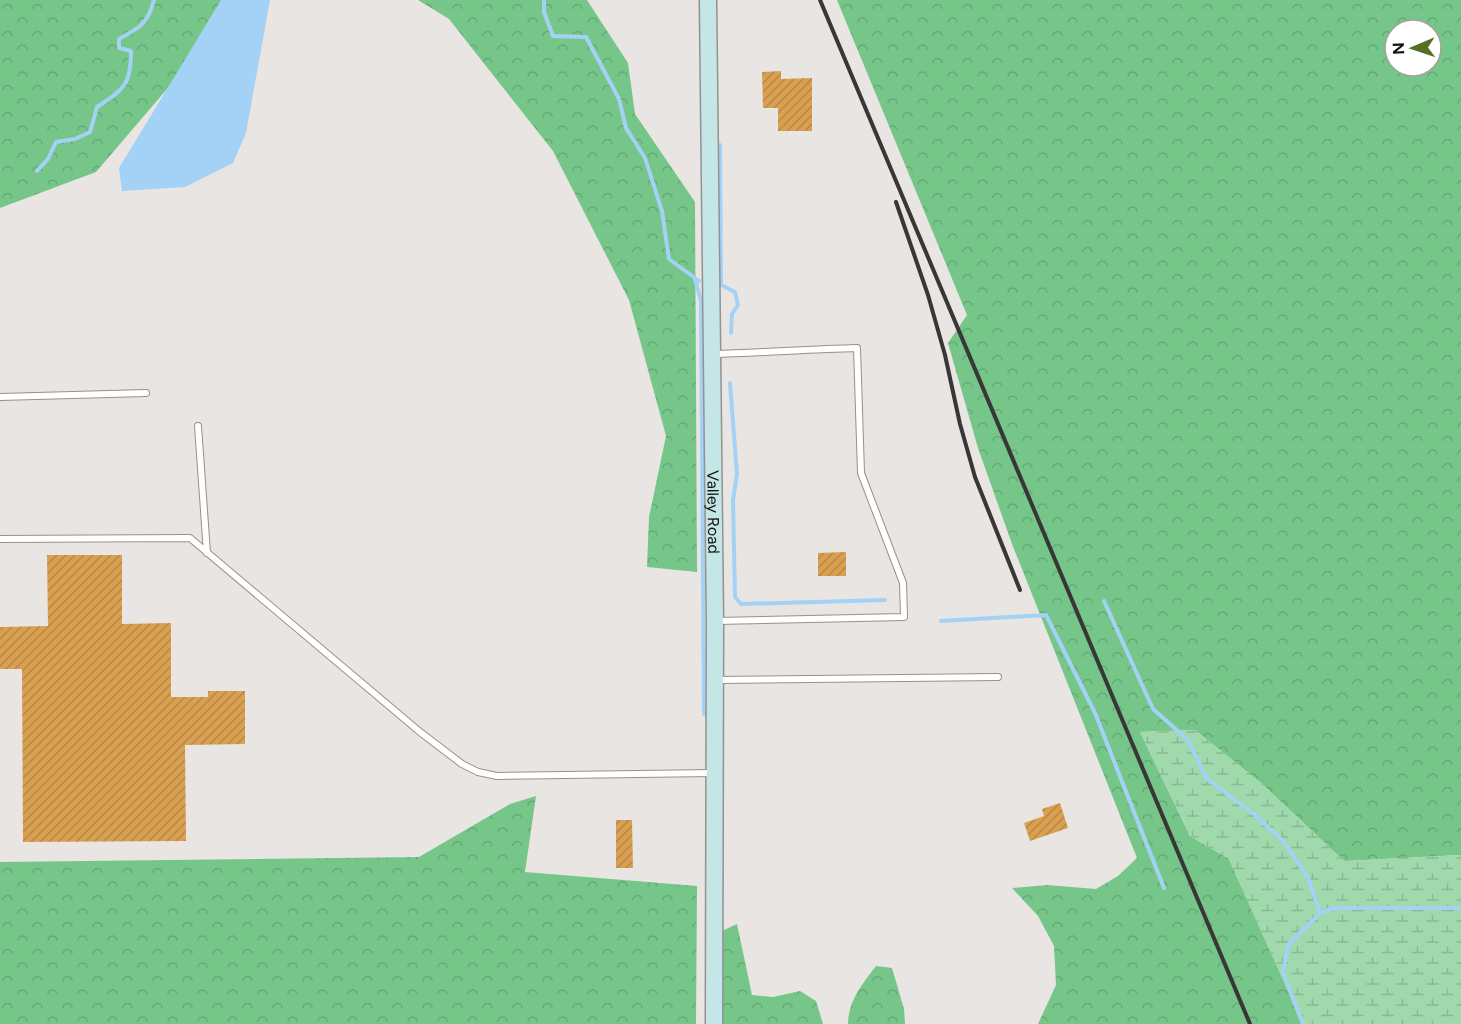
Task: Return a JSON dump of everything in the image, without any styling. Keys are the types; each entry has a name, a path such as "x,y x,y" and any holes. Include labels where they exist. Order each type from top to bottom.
{"street":[{"name":"Valley Road","path":"708,0 715,621 714,1024"}],"lane":[{"path":"713,354 857,348 861,473 903,583 904,617 715,621"},
{"path":"0,397 146,393"},
{"path":"198,426 207,553"},
{"path":"0,539 190,538 420,732 462,764 478,772 497,776 715,773"},
{"path":"715,680 998,677"}],"green space":[{"path":"0,0 225,0 197,54 96,172 0,208"},
{"path":"418,0 587,0 628,63 635,114 695,202 697,572 647,567 649,517 666,436 629,300 553,151 449,19"},
{"path":"837,0 1461,0 1461,855 1344,861 1261,783 1195,730 1140,732 1190,836 1229,859 1303,1024 1038,1024 1056,985 1054,946 1038,916 1012,888 1047,885 1096,889 1118,876 1137,858 1012,544 978,448 948,343 967,315"},
{"path":"1195,730 1261,783 1344,861 1461,855 1461,1024 1303,1024 1229,859 1190,836 1140,732"},
{"path":"536,796 525,872 697,886 696,1024 0,1024 0,862 419,857 510,804"},
{"path":"737,924 752,995 773,997 800,991 816,1001 823,1024 722,1024 722,931"},
{"path":"876,966 892,968 904,1009 905,1024 848,1024 853,1000"}],"water":[{"path":"221,0 270,0 246,133 233,163 185,187 122,191 119,168"}],"building":[{"path":"781,71 781,79 812,78 812,131 778,131 778,108 763,108 762,72"},
{"path":"846,552 846,576 818,576 818,553"},
{"path":"47,555 122,555 122,624 171,623 171,697 208,697 208,691 245,691 245,744 185,745 186,841 23,842 22,669 0,669 0,627 48,626"},
{"path":"1060,803 1068,828 1030,841 1024,823 1044,816 1042,809"},
{"path":"616,820 632,820 633,868 616,868"}],"waterway":[{"path":"37,171 48,159 56,142 75,139 90,132 97,107 124,85 129,72 131,51 119,48 119,39 146,20 154,0"},
{"path":"544,0 544,12 553,36 586,37 619,99 626,128 645,158 662,211 669,259 699,281"},
{"path":"720,145 721,285 735,292 738,305 732,314 731,333"},
{"path":"695,279 701,301 704,714"},
{"path":"730,383 737,474 733,500 735,597 741,604 885,600"},
{"path":"1104,601 1153,709 1188,740 1207,779 1254,814 1284,842 1308,878 1320,913 1288,945 1283,973 1303,1024"},
{"path":"941,621 1046,615 1095,713 1164,888"},
{"path":"1320,913 1334,908 1461,908"}],"railway":[{"path":"820,0 1250,1024"},
{"path":"896,202 928,295 975,477 1020,590"}]}
